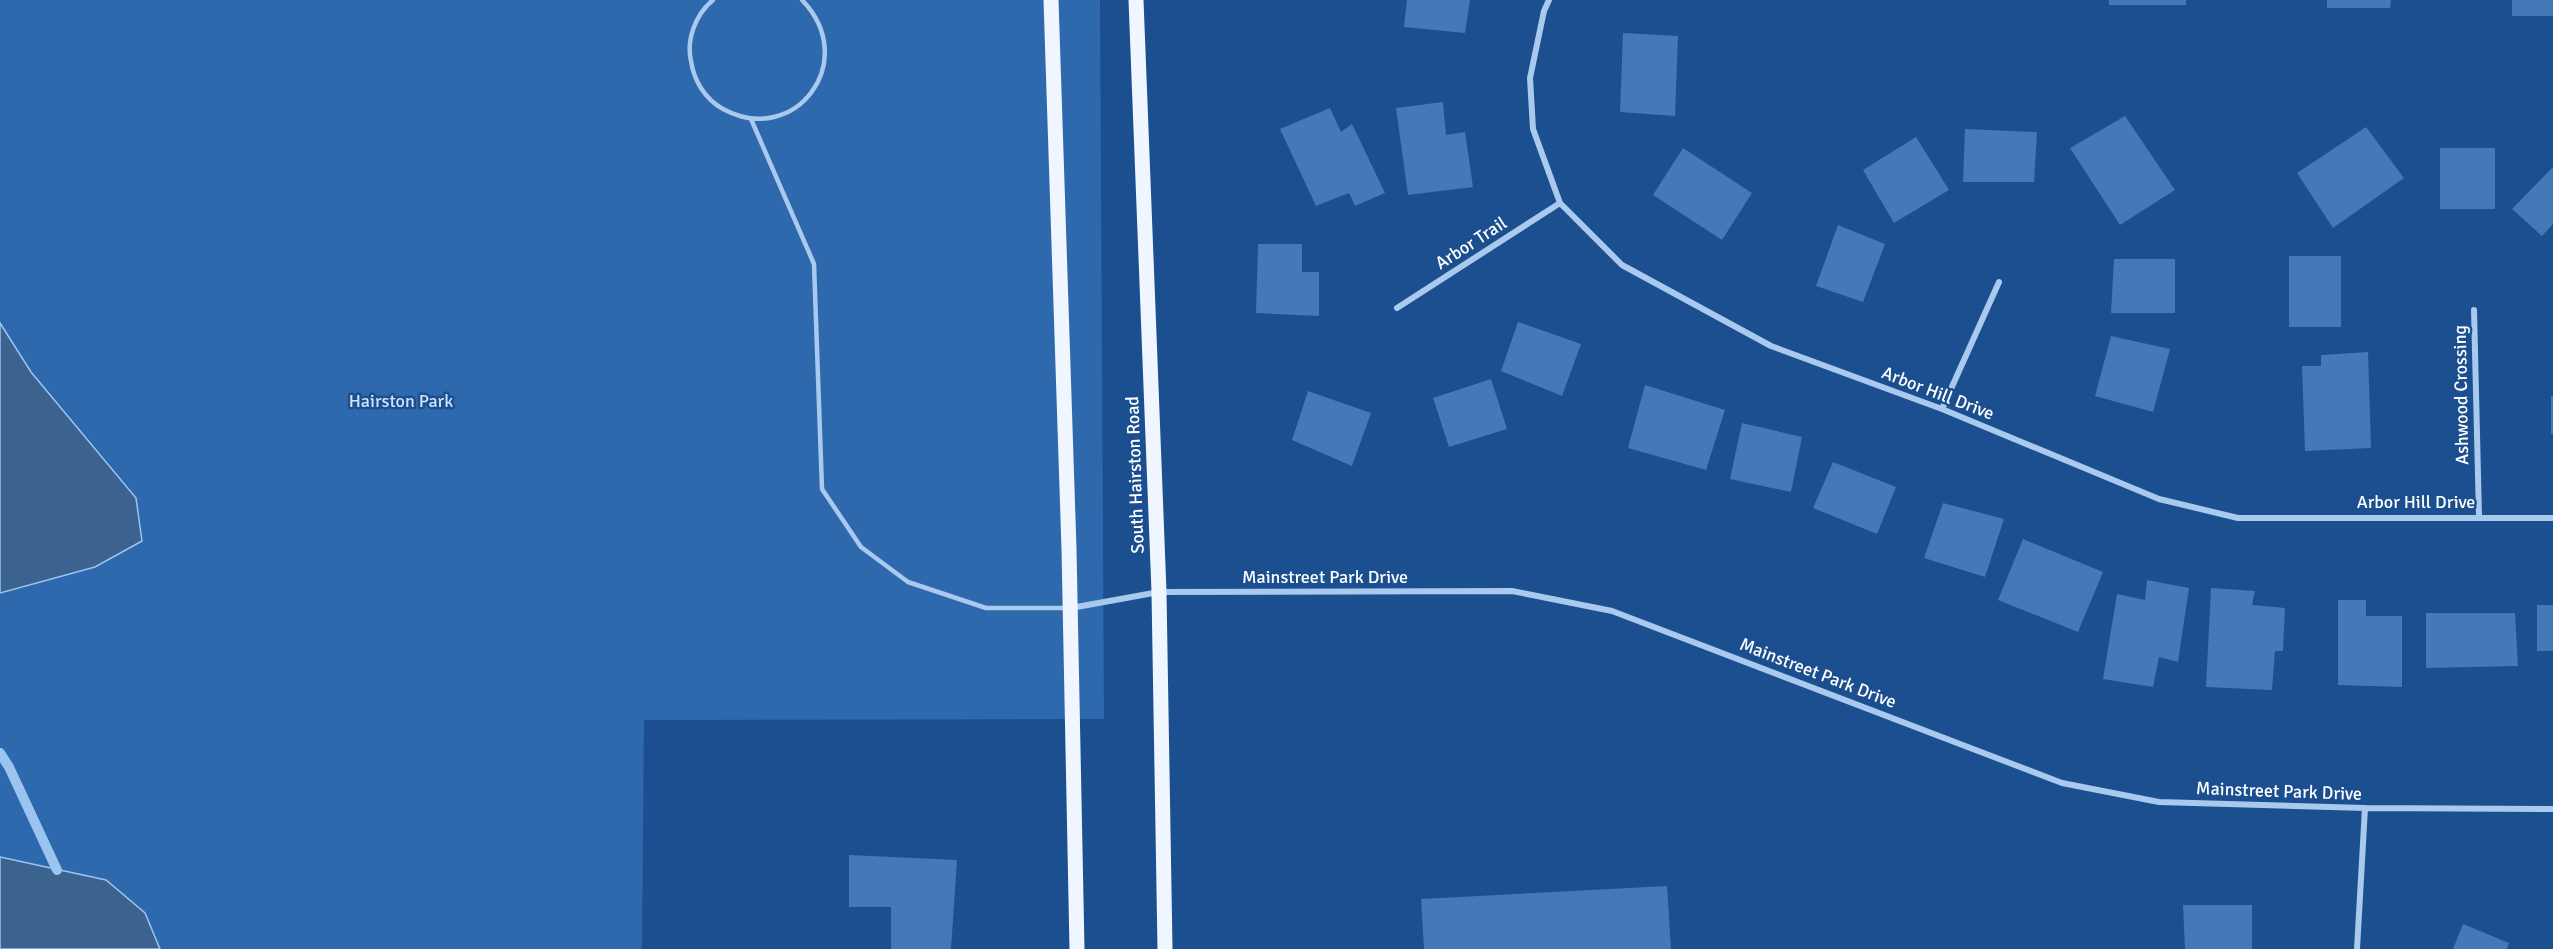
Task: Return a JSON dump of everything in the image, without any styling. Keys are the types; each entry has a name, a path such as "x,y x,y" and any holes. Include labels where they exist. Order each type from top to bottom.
{"main road":[{"path":"1051,0 1070,608 1077,949"},
{"name":"South Hairston Road","path":"1136,0 1159,592 1164,949"}],"street":[{"name":"Arbor Hill Drive","path":"1549,0 1544,11 1530,78 1533,129 1560,203 1622,265 1771,346 1942,409 2159,499 2238,518 2478,516 2553,518"},
{"name":"Arbor Trail","path":"1397,308 1560,203"},
{"path":"1942,409 1999,282"},
{"name":"Ashwood Crossing","path":"2474,310 2478,516"},
{"name":"Mainstreet Park Drive","path":"1070,608 1159,592 1512,591 1612,611 2062,783 2159,802 2365,808 2553,809"},
{"path":"2357,949 2365,808"}],"lane":[{"path":"713,0 698,18 691,35 689,55 693,74 702,91 716,105 732,114 751,119 771,118 789,111 805,100 817,85 824,67 826,48 822,29 813,11 802,0"},
{"path":"751,119 814,264 822,489 861,547 908,582 986,608 1070,608"}],"green space":[{"name":"Hairston Park","path":"0,0 1100,0 1104,719 644,720 642,949 0,949"}],"shaded area":[{"path":"0,323 31,372 136,498 142,541 95,567 0,593"},
{"path":"0,857 106,880 145,913 160,949 0,949"}],"building":[{"path":"1407,0 1470,0 1465,33 1404,27"},
{"path":"2109,0 2186,0 2186,5 2109,5"},
{"path":"2327,0 2391,0 2390,8 2327,8"},
{"path":"2512,0 2553,0 2553,16 2512,16"},
{"path":"1623,33 1678,36 1675,116 1620,112"},
{"path":"1443,102 1446,135 1465,132 1473,187 1408,195 1396,108"},
{"path":"1330,108 1341,132 1352,124 1385,193 1355,206 1349,193 1316,206 1280,129"},
{"path":"2125,116 2175,190 2120,225 2070,148"},
{"path":"2366,127 2404,178 2333,228 2297,173"},
{"path":"1965,129 2037,132 2034,182 1963,182"},
{"path":"1916,137 1949,190 1894,223 1863,170"},
{"path":"1683,148 1752,193 1722,240 1653,195"},
{"path":"2440,148 2495,148 2495,209 2440,209"},
{"path":"2553,167 2553,224 2542,236 2512,209"},
{"path":"1838,225 1885,244 1863,302 1816,286"},
{"path":"1258,244 1302,244 1302,272 1319,272 1319,316 1256,313"},
{"path":"2289,256 2341,256 2341,327 2289,327"},
{"path":"2114,259 2175,259 2175,313 2111,313"},
{"path":"1518,322 1581,344 1562,396 1501,371"},
{"path":"2111,336 2170,349 2153,412 2095,396"},
{"path":"2368,352 2371,448 2305,451 2302,366 2321,366 2321,355"},
{"path":"1491,379 1507,429 1449,447 1433,398"},
{"path":"1645,385 1725,410 1706,470 1628,448"},
{"path":"1308,391 1371,413 1352,466 1292,440"},
{"path":"2551,396 2553,396 2553,434 2551,434"},
{"path":"1742,423 1802,437 1791,492 1730,479"},
{"path":"1833,462 1896,487 1877,534 1813,508"},
{"path":"1943,503 2004,519 1985,577 1924,558"},
{"path":"2023,539 2103,572 2078,632 1998,600"},
{"path":"2147,580 2189,588 2178,662 2159,657 2153,687 2103,679 2117,594 2145,600"},
{"path":"2211,588 2255,591 2252,605 2285,608 2283,651 2275,651 2272,690 2206,687"},
{"path":"2338,600 2366,600 2366,616 2402,616 2402,687 2338,685"},
{"path":"2537,605 2553,605 2553,651 2537,651"},
{"path":"2426,613 2515,613 2518,666 2426,668"},
{"path":"849,855 957,860 951,949 891,949 891,907 849,907"},
{"path":"1667,886 1671,949 1424,949 1421,899"},
{"path":"2183,905 2252,905 2252,949 2185,949"},
{"path":"2463,924 2509,943 2507,949 2453,949"}],"waterway":[{"path":"0,753 9,767 57,870"}]}
